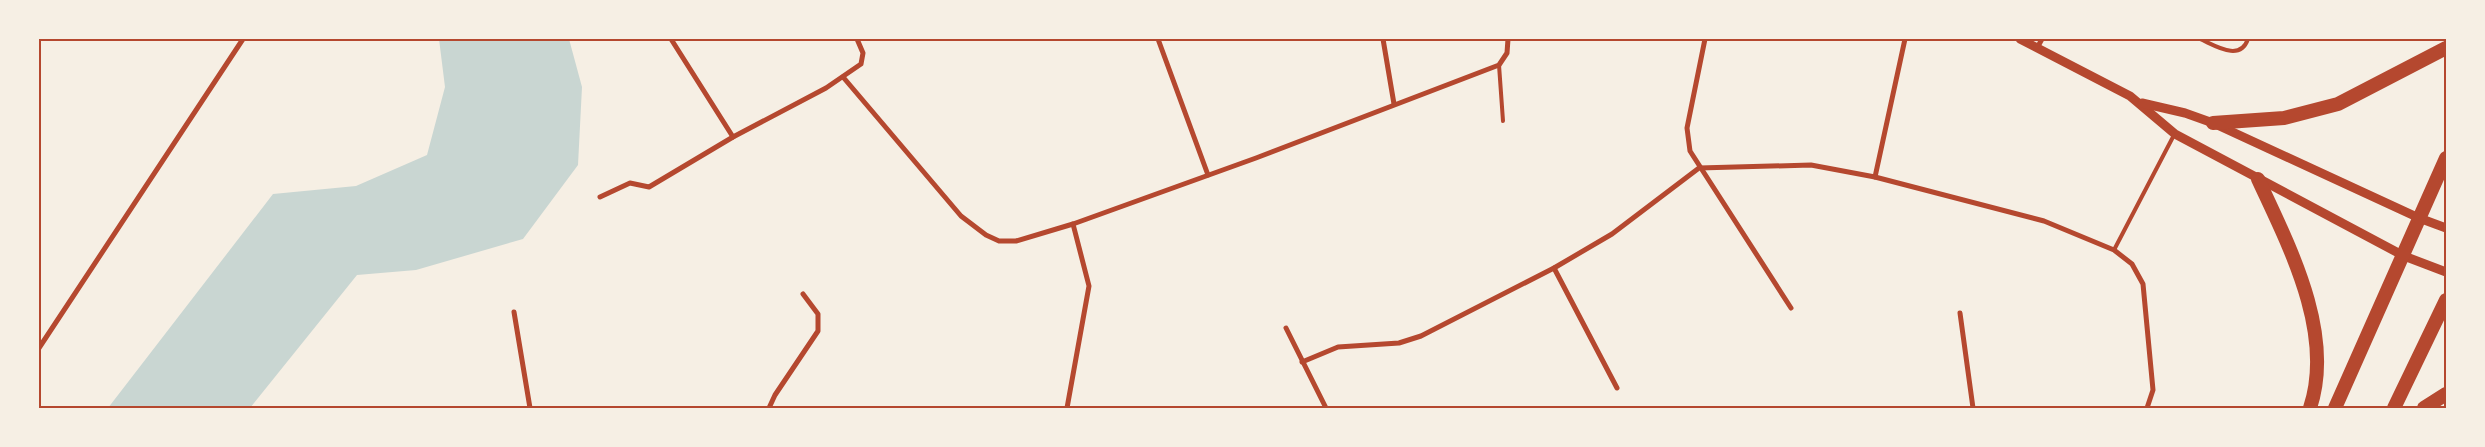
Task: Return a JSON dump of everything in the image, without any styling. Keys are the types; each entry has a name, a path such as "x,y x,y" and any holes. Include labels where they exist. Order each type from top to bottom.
{"highway":[{"path":"2213,123 2284,118 2338,104 2446,48"},
{"path":"2335,408 2446,158"},
{"path":"2258,179 2300,274 2309,307 2317,366 2310,408"},
{"path":"2394,408 2446,300"},
{"path":"2424,408 2446,394"}],"street":[{"path":"39,348 243,39"},
{"path":"671,39 733,137"},
{"path":"600,197 630,183 649,187 733,137 843,77 861,64 864,53 857,39"},
{"path":"1158,39 1208,175"},
{"path":"1383,39 1394,104"},
{"path":"843,77 961,216 986,235 999,241 1016,241 1073,224 1208,175 1499,65 1507,53 1508,39"},
{"path":"1704,39 1687,128 1690,151 1699,168 1791,308"},
{"path":"1874,177 1905,39"},
{"path":"2020,39 2139,102 2175,134 2404,256 2446,272"},
{"path":"2037,48 2042,39"},
{"path":"2139,102 2186,113 2213,123 2419,218 2446,228"},
{"path":"1302,362 1338,347 1400,343 1421,336 1554,268 1612,234 1699,168 1811,165 1874,177 2044,221 2114,250 2132,264 2143,284 2153,390 2147,408"},
{"path":"1067,408 1089,286 1073,224"},
{"path":"1554,268 1616,388"},
{"path":"769,408 775,395 818,332 818,314 803,294"},
{"path":"514,312 530,408"},
{"path":"1960,313 1973,408"},
{"path":"1286,328 1326,408"}],"lane":[{"path":"2200,39 2227,51 2238,51 2246,46 2248,39"},
{"path":"1499,65 1503,121"},
{"path":"2114,250 2175,134"}],"shaded area":[{"path":"439,39 569,39 582,87 578,165 523,239 416,270 357,275 250,408 108,408 273,194 356,186 427,155 445,87"}]}
